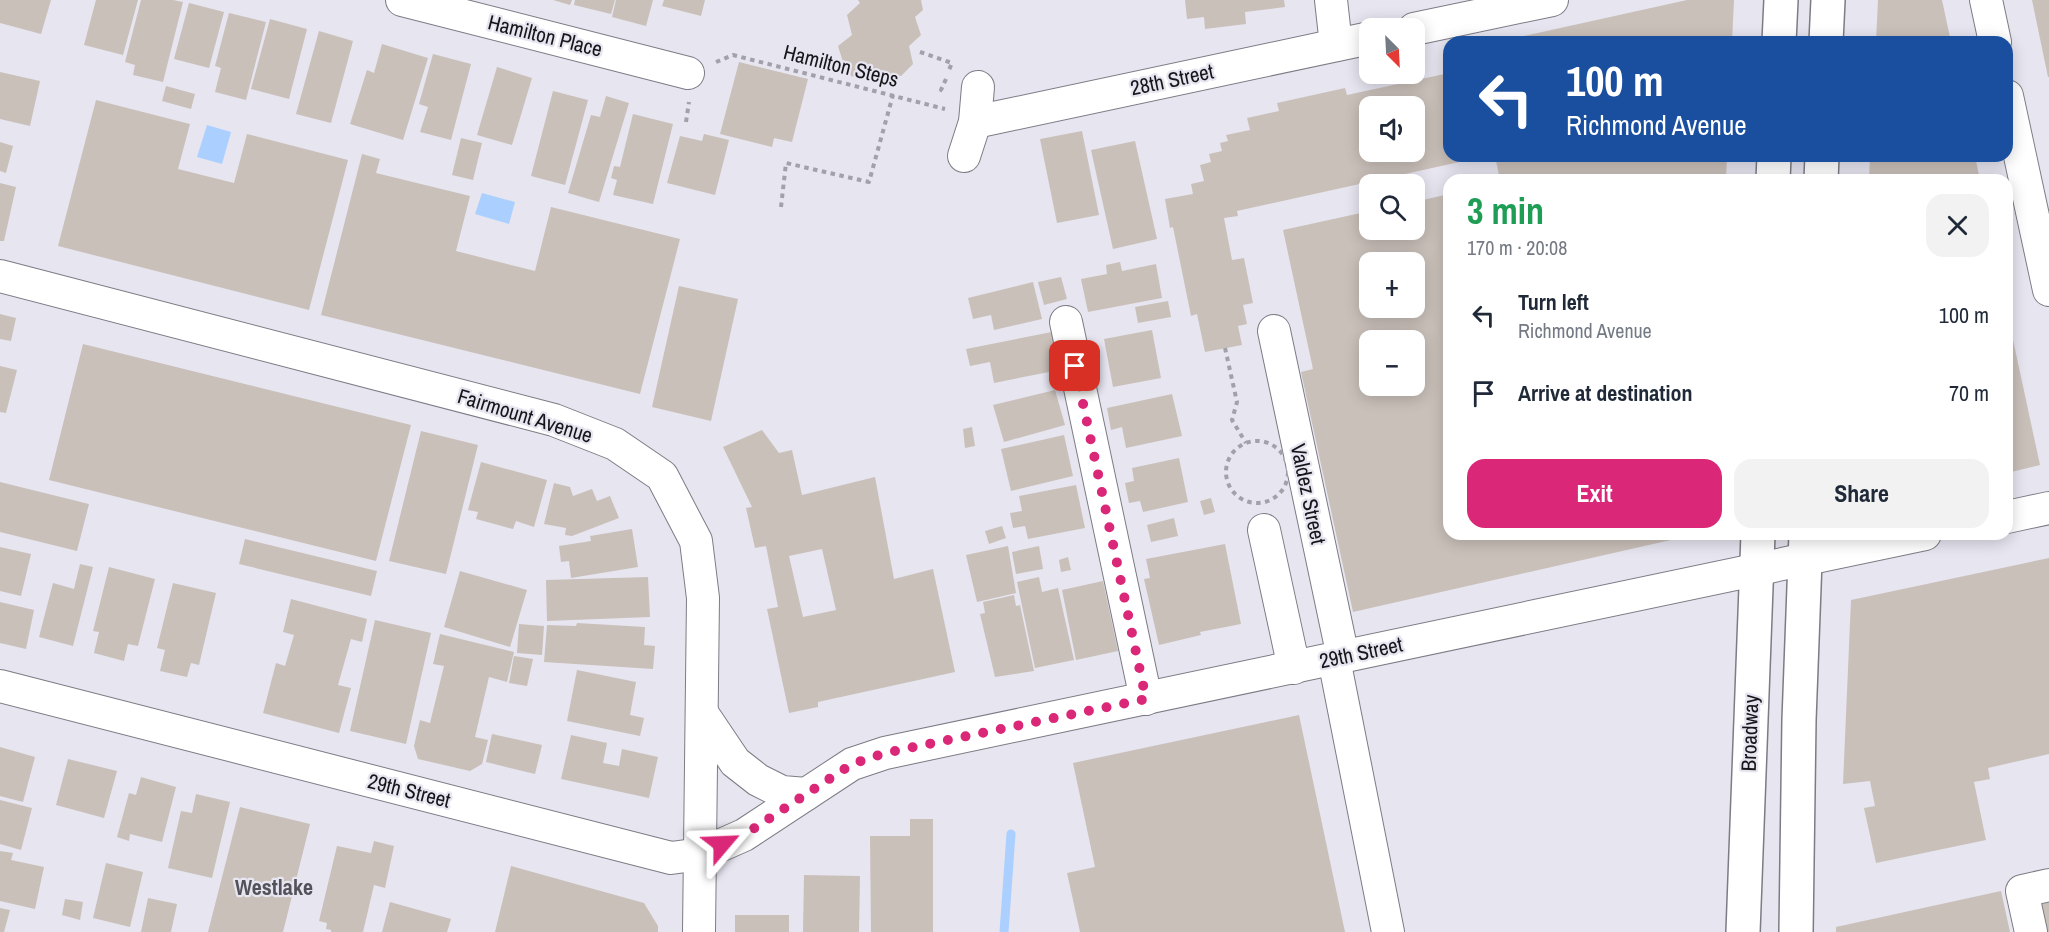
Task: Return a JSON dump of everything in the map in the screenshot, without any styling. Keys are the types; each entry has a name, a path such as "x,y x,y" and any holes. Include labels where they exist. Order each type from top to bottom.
{"main road":[{"path":"1779,36 1781,0"},
{"path":"1826,36 1828,0"},
{"name":"Broadway","path":"1743,932 1758,540"},
{"path":"1796,932 1799,720 1805,546"}],"street":[{"name":"Hamilton Place","path":"402,0 688,73"},
{"path":"1331,0 1336,45"},
{"path":"1425,27 1552,0"},
{"path":"1986,0 1994,36"},
{"name":"28th Street","path":"975,122 1359,40"},
{"path":"964,90 975,122 964,156"},
{"path":"2013,124 2049,290"},
{"name":"Fairmount Avenue","path":"0,276 554,420 615,444 662,476 696,541 703,598 699,932"},
{"path":"1066,322 1146,699"},
{"name":"Valdez Street","path":"1274,331 1338,658 1388,932"},
{"path":"2013,516 2049,508"},
{"path":"1264,530 1294,668"},
{"name":"29th Street","path":"0,686 671,858 701,854 744,835 852,764 885,753 1294,668 1756,568 1805,546 1865,540"},
{"path":"702,713 735,762 758,780 782,792 806,794"},
{"path":"2031,932 2022,891 2049,885"}],"path":[{"path":"920,52 952,63 941,90 964,90"},
{"name":"Hamilton Steps","path":"733,55 941,107"},
{"path":"781,207 786,163 869,182 893,95"},
{"path":"1225,348 1237,402 1232,420 1246,442"},
{"path":"1263,441 1273,445 1283,454 1288,465 1285,487 1272,501 1256,504 1245,502 1230,490 1226,480 1227,460 1236,448 1246,442 1263,441"}],"water":[{"path":"207,125 231,132 222,164 197,157"},
{"path":"482,193 515,202 509,224 475,214"}],"building":[{"path":"0,0 51,0 41,34 0,23"},
{"path":"96,0 138,0 123,55 84,45"},
{"path":"141,0 183,2 163,82 133,75 135,65 125,62"},
{"path":"553,0 572,0 570,5"},
{"path":"575,0 615,0 611,14 574,5"},
{"path":"616,0 653,0 646,26 612,17"},
{"path":"664,0 705,0 701,16 662,6"},
{"path":"858,0 921,0 923,10 915,17 921,35 909,46 913,64 901,76 895,75 887,85 851,76 847,63 843,62 838,46 852,35 847,15 860,3"},
{"path":"1185,0 1284,0 1285,7 1245,12 1246,24 1205,29 1204,17 1187,19"},
{"path":"1687,0 1734,0 1732,36 1524,36"},
{"path":"1878,0 1942,0 1950,36 1876,36"},
{"path":"2032,0 2049,0 2049,77 2048,77"},
{"path":"189,3 224,12 209,68 174,59"},
{"path":"229,13 266,22 246,100 215,92 221,68 215,66"},
{"path":"270,19 307,29 289,99 251,89"},
{"path":"319,31 353,41 331,123 296,114"},
{"path":"382,44 428,58 403,140 350,124 367,70 374,73"},
{"path":"433,54 471,64 451,140 420,132 428,107 419,104"},
{"path":"739,62 808,79 792,142 774,138 772,147 720,134"},
{"path":"497,67 532,78 512,145 477,135"},
{"path":"0,72 40,81 30,126 0,119"},
{"path":"1443,74 1443,162 1459,162 1405,174 1359,174 1359,184 1237,211 1238,216 1224,218 1232,260 1244,258 1253,303 1243,305 1247,324 1238,326 1242,345 1205,352 1197,314 1191,316 1165,199 1193,194 1191,184 1204,181 1200,165 1211,162 1209,154 1222,151 1220,143 1228,141 1226,135 1250,130 1247,118 1279,111 1277,103 1345,88 1347,95 1398,84 1425,84 1425,78"},
{"path":"166,86 195,94 191,109 162,101"},
{"path":"553,91 588,100 565,185 531,176"},
{"path":"606,96 629,103 599,202 568,193 591,115 600,117"},
{"path":"96,100 190,124 178,169 234,183 247,134 348,160 309,310 58,246"},
{"path":"633,114 673,124 653,204 613,195 617,180 611,178 614,166 620,167"},
{"path":"1082,131 1099,215 1057,223 1040,139"},
{"path":"704,134 729,140 715,195 667,183 680,136 702,141"},
{"path":"461,138 482,143 473,180 452,175"},
{"path":"1135,141 1157,239 1113,249 1091,150"},
{"path":"0,142 13,146 6,173 0,171"},
{"path":"362,154 380,159 376,173 470,196 456,251 535,271 551,207 680,239 640,394 321,315"},
{"path":"1496,162 1727,162 1726,174 1499,174"},
{"path":"1870,162 1976,162 1979,174 1869,174"},
{"path":"0,183 16,187 4,241 0,241"},
{"path":"1443,195 1443,540 1671,540 1353,612 1301,372 1313,369 1283,230 1359,213 1359,240 1425,240 1425,199"},
{"path":"1120,262 1122,271 1156,264 1162,298 1088,312 1081,279 1107,274 1106,265"},
{"path":"1061,277 1067,299 1044,305 1038,282"},
{"path":"1033,282 1042,319 994,330 991,315 973,319 968,298"},
{"path":"679,286 738,299 711,421 652,407"},
{"path":"1168,301 1171,317 1138,323 1135,307"},
{"path":"0,314 16,318 11,341 0,339"},
{"path":"1152,330 1161,378 1113,387 1104,339"},
{"path":"1052,332 1059,370 994,383 990,362 970,366 966,349"},
{"path":"2013,340 2040,465 2013,472"},
{"path":"83,344 411,425 376,561 49,480"},
{"path":"0,366 17,370 6,413 0,412"},
{"path":"1055,390 1065,425 1004,442 993,405"},
{"path":"1172,394 1182,436 1126,448 1122,427 1111,430 1107,408"},
{"path":"972,427 975,446 965,448 963,429"},
{"path":"762,430 779,453 792,450 802,495 875,477 894,579 933,569 955,672 818,702 818,707 789,713 767,609 778,607 766,546 755,548 746,508 752,507 723,447","holes":["822,549 836,610 803,617 789,556"]},
{"path":"421,431 478,445 446,574 389,561"},
{"path":"1064,435 1073,476 1011,491 1001,449"},
{"path":"1179,458 1188,502 1143,512 1140,501 1129,503 1125,483 1134,481 1132,468"},
{"path":"481,462 547,480 534,527 516,521 513,529 476,519 478,512 468,510"},
{"path":"0,482 89,504 77,551 0,532"},
{"path":"554,483 570,487 573,496 592,489 597,501 610,496 619,518 572,536 565,535 566,528 544,524"},
{"path":"1076,485 1085,528 1028,539 1025,526 1013,528 1010,513 1022,511 1019,496"},
{"path":"1211,498 1215,512 1204,515 1200,501"},
{"path":"1174,518 1178,536 1151,542 1147,525"},
{"path":"1002,526 1006,538 989,544 985,531"},
{"path":"632,529 638,567 571,578 569,561 561,562 559,546 591,541 590,536"},
{"path":"245,539 377,571 371,596 239,564"},
{"path":"1225,544 1241,624 1200,632 1201,635 1159,645 1144,579 1150,578 1146,559"},
{"path":"1008,546 1016,593 977,602 966,555"},
{"path":"1039,546 1043,569 1016,574 1012,552"},
{"path":"0,547 31,554 21,596 0,591"},
{"path":"1068,557 1071,570 1061,572 1059,560"},
{"path":"2049,558 2049,754 1988,768 1990,779 1974,782 1986,840 1876,863 1864,808 1875,806 1870,781 1843,784 1851,600"},
{"path":"80,564 93,567 73,646 39,637 53,583 74,589"},
{"path":"109,567 155,579 138,646 128,644 124,661 94,653 99,632 93,631"},
{"path":"460,571 527,590 510,647 444,627"},
{"path":"648,577 650,617 547,621 546,580"},
{"path":"1039,577 1042,592 1058,588 1074,660 1035,668 1017,582"},
{"path":"1103,581 1118,651 1076,660 1062,590"},
{"path":"173,583 216,593 199,665 191,663 187,677 160,671 165,650 157,648"},
{"path":"1014,595 1016,606 1020,605 1034,671 995,677 980,614 985,613 983,602"},
{"path":"291,599 367,619 362,642 351,639 338,685 351,688 339,733 263,713 276,663 285,666 294,635 283,632"},
{"path":"0,602 34,610 26,649 0,643"},
{"path":"375,620 431,633 406,744 350,731"},
{"path":"577,623 645,627 644,645 655,646 653,669 544,662 547,625 576,626"},
{"path":"519,624 544,626 542,655 517,653"},
{"path":"440,634 514,652 507,682 489,677 475,737 488,740 482,764 470,771 418,759 414,746 420,720 430,723 444,666 433,664"},
{"path":"514,656 533,659 527,686 509,683"},
{"path":"577,670 636,682 630,715 644,718 640,736 567,721"},
{"path":"1299,715 1345,932 1080,932 1067,873 1095,867 1073,763"},
{"path":"492,734 542,745 535,774 486,762"},
{"path":"571,735 607,743 603,763 619,766 622,749 658,757 649,798 561,779"},
{"path":"0,747 35,757 23,802 0,796"},
{"path":"68,759 117,771 104,818 56,805"},
{"path":"141,777 176,787 162,842 130,834 129,841 117,837 129,793 136,795"},
{"path":"196,794 230,802 212,878 168,868 181,811 192,813"},
{"path":"0,800 32,808 21,850 0,844"},
{"path":"240,807 310,824 283,932 208,932"},
{"path":"910,819 933,819 933,932 871,932 870,836 910,836"},
{"path":"374,841 394,846 385,888 374,885 363,932 331,932 326,929 327,923 319,921 337,846 371,853"},
{"path":"0,851 13,853 11,860 44,867 35,909 0,901"},
{"path":"106,863 143,872 130,927 93,918"},
{"path":"511,866 644,903 658,926 658,932 495,932"},
{"path":"804,875 860,876 859,932 803,932"},
{"path":"2001,891 2010,932 1836,932 1836,927"},
{"path":"148,898 177,904 171,932 141,932"},
{"path":"65,899 83,902 80,920 62,915"},
{"path":"390,902 451,919 447,932 382,932"},
{"path":"2049,902 2049,932 2047,932 2041,904"},
{"path":"0,908 10,910 4,932 0,932"},
{"path":"735,915 789,915 789,932 735,932"}],"waterway":[{"path":"1004,932 1011,834"}],"district":[{"name":"Westlake","path":"274,887"}],"route":[{"path":"722,844 744,835 852,764 885,753 1146,699 1075,366"}]}
